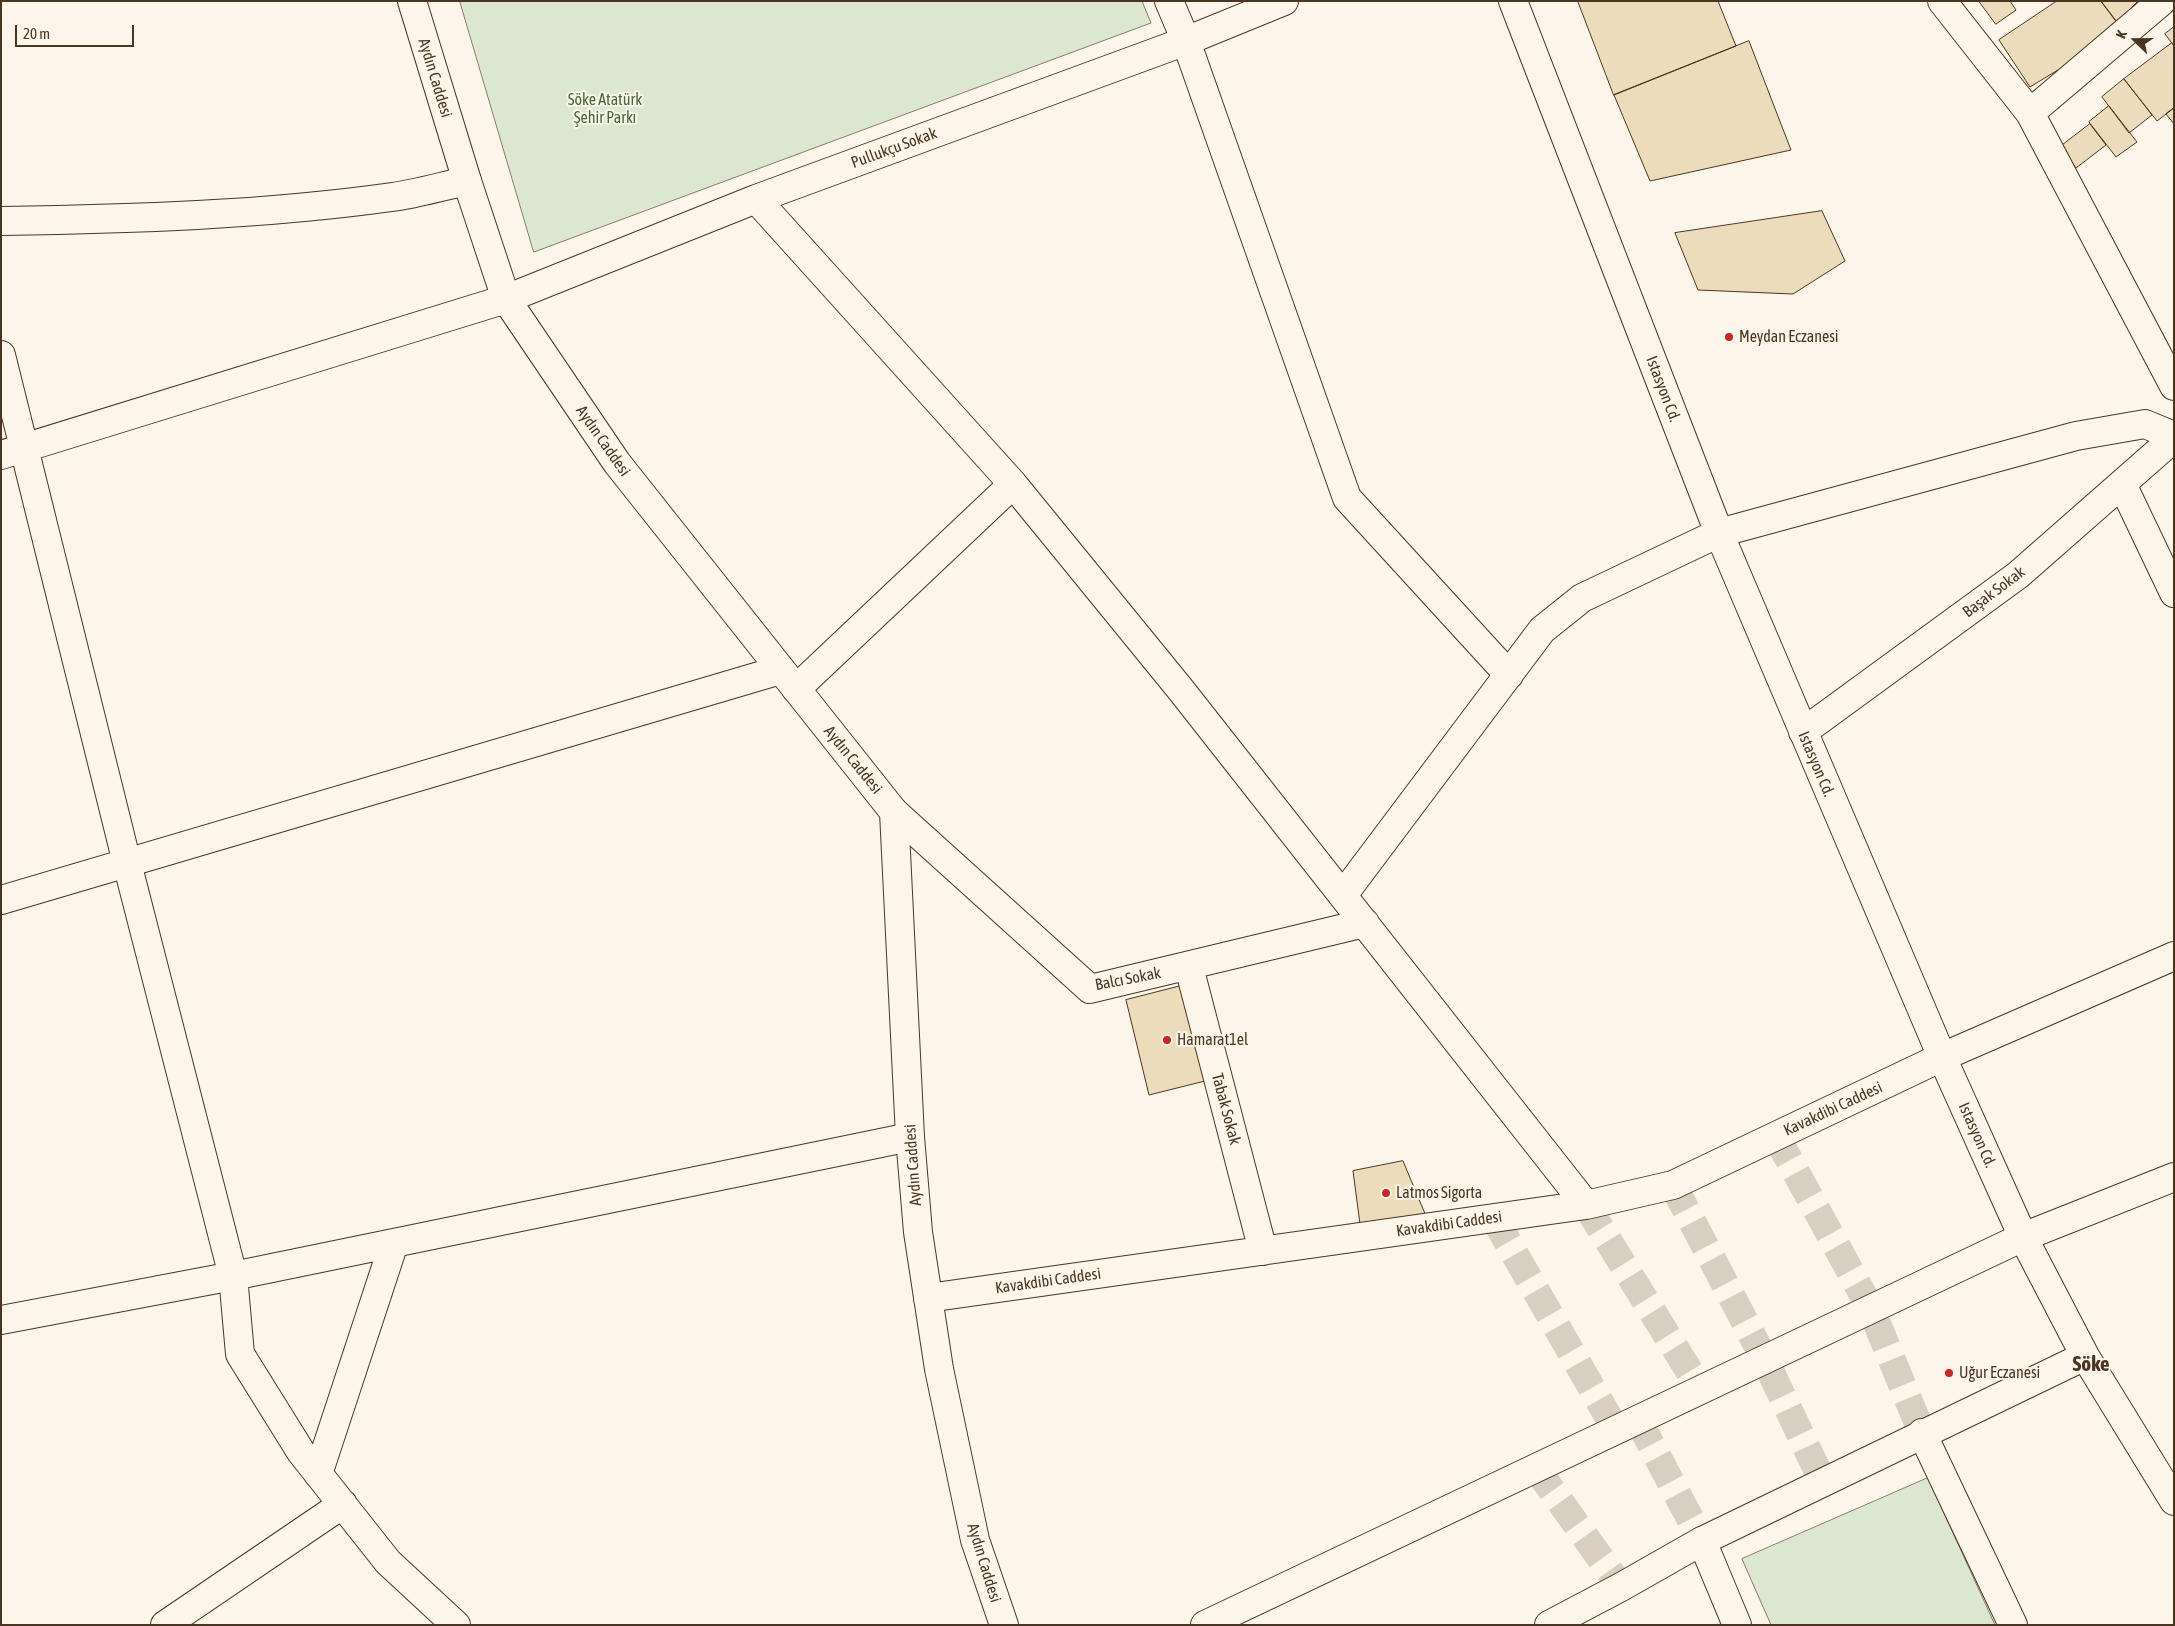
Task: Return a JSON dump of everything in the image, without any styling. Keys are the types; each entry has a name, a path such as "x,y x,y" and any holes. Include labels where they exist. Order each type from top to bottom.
{"street":[{"name":"Aydın Caddesi","path":"412,1 466,181 506,299 617,463 894,812 910,1137 918,1232 939,1369 975,1540 1004,1625"},
{"path":"1169,1 1186,41 1347,498 1509,675"},
{"name":"Pullukçu Sokak","path":"13,452 506,299 756,198 1186,41 1284,1"},
{"name":"Istasyon Cd.","path":"1513,1 1719,533 1942,1057 2023,1237 2085,1356 2174,1501"},
{"path":"1942,1 2030,113 2174,386"},
{"path":"2030,113 2162,1"},
{"path":"1,221 107,220 251,212 394,197 466,181"},
{"path":"756,198 1013,484 1187,698 1586,1205"},
{"path":"1,355 13,452 126,863 233,1276 240,1354 301,1452 388,1562 456,1625"},
{"path":"1343,895 1542,630 1582,598 1719,533 2076,436 2145,424 2174,437"},
{"name":"Başak Sokak","path":"1803,732 2018,575 2174,437"},
{"path":"1,900 126,863 788,680 1013,484"},
{"path":"2122,484 2174,593"},
{"name":"Balcı Sokak","path":"894,812 1090,989 1365,923"},
{"name":"Kavakdibi Caddesi","path":"928,1298 1586,1205 1673,1185 1942,1057 2174,956"},
{"name":"Tabak Sokak","path":"1189,966 1263,1251"},
{"path":"1,1320 233,1276 910,1137"},
{"path":"1205,1625 2023,1237 2174,1177"},
{"path":"318,1474 394,1243"},
{"path":"1549,1625 1621,1588 1702,1541 1922,1433 2085,1356"},
{"path":"1922,1433 2013,1625"},
{"path":"165,1625 342,1504"},
{"path":"1702,1541 1737,1625"}],"green space":[{"name":"Söke Atatürk Şehir Parkı","path":"460,1 1142,1 1151,23 534,252"},
{"path":"1928,1478 1995,1625 1771,1625 1742,1559"}],"building":[{"path":"1578,1 1718,1 1736,46 1614,95"},
{"path":"1979,1 2010,1 2016,10 1996,24"},
{"path":"2057,1 2101,1 2117,22 2071,62 2030,87 1999,40"},
{"path":"2101,1 2138,1 2117,22"},
{"path":"2174,27 2174,46 2165,34"},
{"path":"1749,41 1791,150 1650,181 1614,95"},
{"path":"2172,43 2174,45 2174,108 2157,121 2124,79"},
{"path":"2124,79 2152,115 2129,133 2102,97"},
{"path":"2109,106 2137,142 2116,157 2089,122"},
{"path":"2174,108 2174,124 2166,114"},
{"path":"2090,124 2106,145 2076,168 2060,147"},
{"path":"1822,211 1845,261 1793,294 1698,290 1675,233"},
{"name":"Hamarat1el","path":"1185,985 1209,1080 1149,1095 1126,1000"},
{"name":"Latmos Sigorta","path":"1403,1161 1426,1216 1360,1224 1353,1171"}],"tunnel":[{"path":"1776,1136 1871,1309 1922,1433"},
{"path":"1673,1185 1765,1360 1823,1482"},
{"path":"1586,1205 1701,1390"},
{"path":"1494,1218 1616,1430"},
{"path":"1638,1420 1702,1541"},
{"path":"1536,1468 1621,1587"}],"place":[{"name":"Meydan Eczanesi","path":"1729,337"},
{"name":"Hamarat1el","path":"1167,1040"},
{"name":"Latmos Sigorta","path":"1386,1193"},
{"name":"Uğur Eczanesi","path":"1949,1373"}],"district":[{"name":"Söke","path":"2091,1364"}]}
